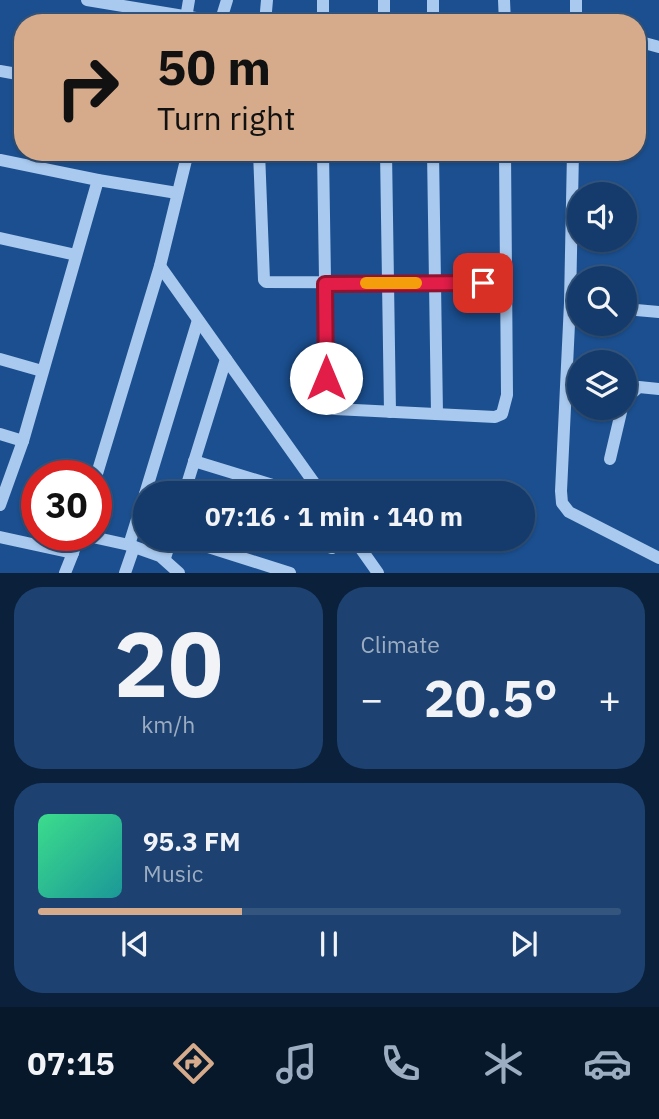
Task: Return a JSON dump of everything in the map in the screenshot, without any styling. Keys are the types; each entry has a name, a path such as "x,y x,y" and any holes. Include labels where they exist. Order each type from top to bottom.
{"street":[{"path":"87,0 146,5 174,14"},
{"path":"0,160 177,193"},
{"path":"101,460 160,266 186,161"},
{"path":"259,161 264,280 269,283 506,283"},
{"path":"323,161 327,406 335,409 495,417 502,414 507,395 505,161"},
{"path":"386,161 390,412"},
{"path":"433,161 437,414"},
{"path":"573,161 574,266"},
{"path":"0,505 23,441 97,180"},
{"path":"0,240 76,255"},
{"path":"160,266 313,481"},
{"path":"637,310 659,312"},
{"path":"149,481 198,320"},
{"path":"573,336 562,503 569,512 659,558"},
{"path":"0,359 42,371"},
{"path":"188,481 226,359"},
{"path":"637,389 659,389"},
{"path":"610,460 619,420"},
{"path":"0,434 23,441"},
{"path":"194,461 259,481"},
{"path":"0,537 73,553 65,573"},
{"path":"112,541 165,558 173,570 179,573"},
{"path":"125,573 133,542"},
{"path":"165,558 167,551"},
{"path":"221,551 290,573"},
{"path":"362,551 378,573"}],"slow traffic":[{"path":"366,283 416,283"}],"route":[{"path":"326,378 325,284 483,283"}]}
